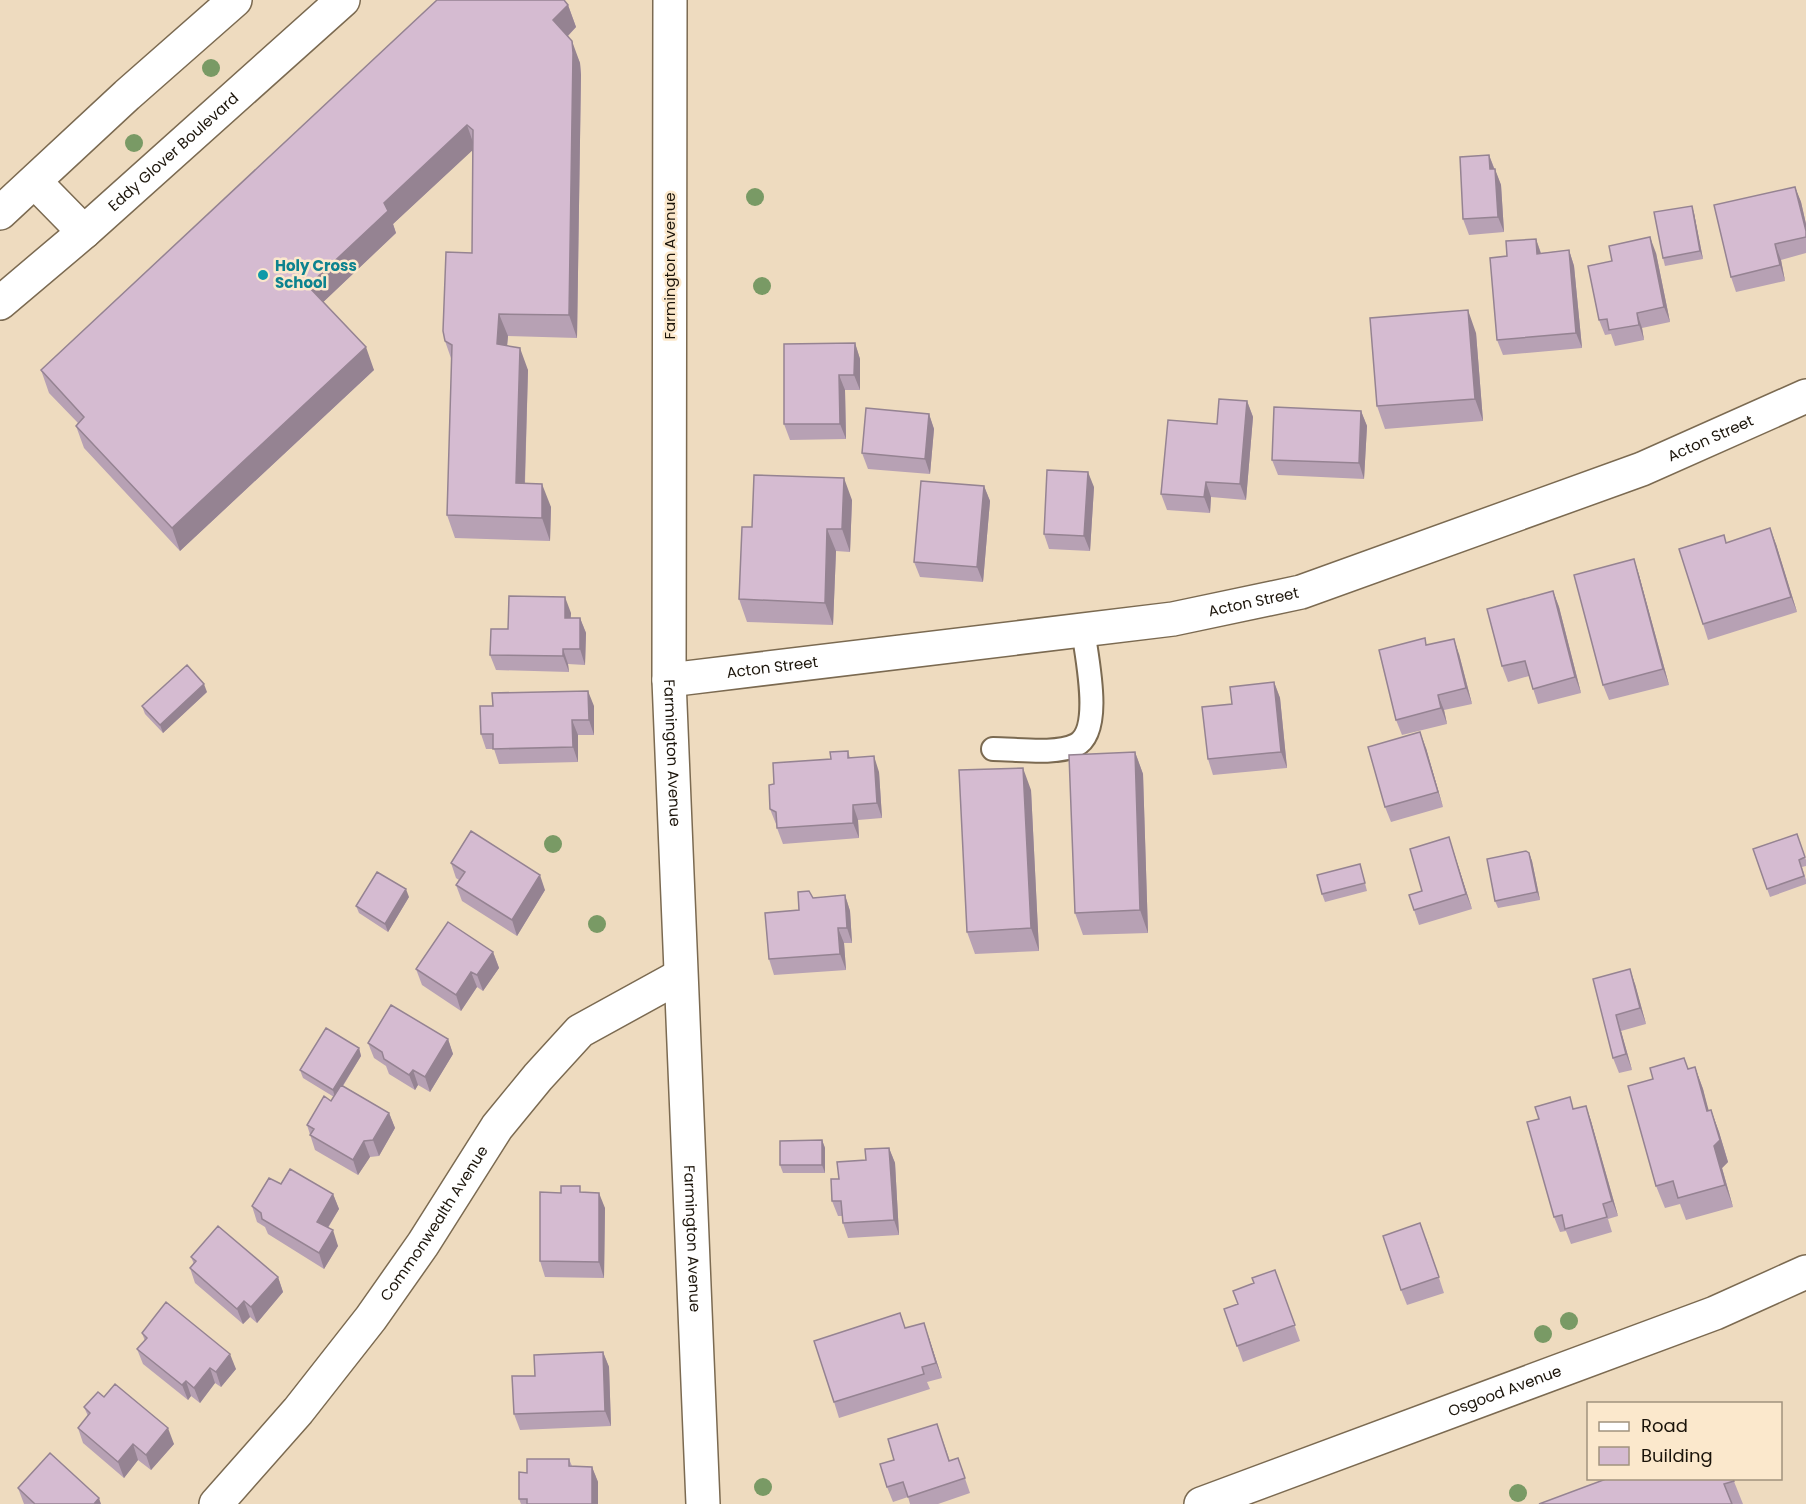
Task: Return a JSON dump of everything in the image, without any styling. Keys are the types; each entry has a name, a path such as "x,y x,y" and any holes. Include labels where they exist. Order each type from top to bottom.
{"street":[{"path":"0,213 127,95 235,0"},
{"name":"Eddy Glover Boulevard","path":"0,303 84,232 343,0"},
{"name":"Farmington Avenue","path":"670,0 669,680 703,1504"},
{"path":"35,182 84,232"},
{"name":"Acton Street","path":"669,680 1173,619 1301,592 1642,469 1806,396"},
{"name":"Commonwealth Avenue","path":"216,1504 298,1412 371,1318 423,1244 497,1127 538,1077 580,1031 680,976"},
{"name":"Osgood Avenue","path":"1201,1504 1715,1313 1806,1272"}],"lane":[{"path":"993,749 1061,750 1078,744 1086,733 1092,716 1083,629"}],"building":[{"name":"Holy Cross School","path":"437,0 564,0 568,5 553,20 572,41 573,53 569,315 499,314 497,344 520,348 516,483 542,484 542,518 447,515 452,345 445,341 443,331 446,252 472,253 473,130 467,125 384,203 388,211 308,286 366,347 172,528 76,426 84,417 41,370"},
{"path":"1489,155 1490,169 1495,169 1498,217 1463,219 1460,157"},
{"path":"1795,187 1806,237 1775,244 1780,265 1731,277 1714,205"},
{"path":"1692,206 1700,251 1663,258 1654,212"},
{"path":"1650,237 1664,307 1637,313 1639,325 1609,330 1607,319 1599,320 1588,266 1612,261 1609,246"},
{"path":"1536,239 1537,254 1569,250 1576,333 1497,340 1490,258 1507,256 1506,241"},
{"path":"1468,310 1475,399 1377,406 1370,318"},
{"path":"855,343 854,375 839,375 840,424 784,424 784,344"},
{"path":"1219,399 1247,401 1240,484 1206,482 1204,497 1161,494 1168,420 1217,424"},
{"path":"1274,407 1361,411 1359,463 1272,460"},
{"path":"866,408 929,414 925,459 862,453"},
{"path":"1047,470 1088,472 1084,536 1044,534"},
{"path":"754,475 844,478 842,529 827,529 825,603 739,599 742,527 752,527"},
{"path":"921,481 984,486 977,567 914,562"},
{"path":"1770,528 1791,597 1703,624 1679,549 1724,535 1726,543"},
{"path":"1634,559 1663,669 1603,685 1574,575"},
{"path":"1553,591 1575,677 1533,689 1525,661 1502,666 1487,609"},
{"path":"509,596 565,597 565,618 580,618 580,649 563,649 563,656 490,655 491,629 508,629"},
{"path":"1425,638 1426,645 1454,639 1466,688 1438,695 1441,708 1396,720 1379,650"},
{"path":"187,665 204,684 160,725 142,706"},
{"path":"1274,682 1281,752 1208,759 1202,707 1232,704 1230,687"},
{"path":"588,691 589,720 572,720 573,747 493,749 493,734 481,734 480,706 493,706 492,693"},
{"path":"1420,732 1438,792 1385,807 1368,747"},
{"path":"848,751 848,758 874,756 877,803 853,805 853,823 777,828 776,812 770,809 769,785 774,784 773,763 831,759 830,752"},
{"path":"1135,752 1140,910 1075,913 1069,755"},
{"path":"1023,768 1031,928 967,932 959,770"},
{"path":"471,831 540,875 512,920 456,885 465,872 451,863"},
{"path":"1797,834 1805,857 1799,860 1804,876 1767,889 1753,849"},
{"path":"1449,837 1466,894 1414,910 1409,895 1422,891 1410,849"},
{"path":"1526,851 1529,853 1537,892 1495,901 1487,859"},
{"path":"1360,864 1365,883 1322,894 1317,875"},
{"path":"377,872 406,889 385,924 356,906"},
{"path":"809,891 813,898 845,895 847,928 838,928 840,954 769,959 765,913 799,910 798,892"},
{"path":"448,922 493,952 477,975 471,972 456,995 416,969"},
{"path":"1630,969 1640,1008 1616,1015 1626,1054 1613,1058 1593,979"},
{"path":"391,1005 448,1039 425,1077 413,1070 409,1075 384,1059 382,1052 368,1043"},
{"path":"326,1028 359,1048 333,1090 300,1070"},
{"path":"1684,1058 1688,1069 1695,1067 1707,1111 1711,1110 1720,1140 1714,1146 1725,1185 1678,1198 1673,1181 1656,1186 1628,1086 1653,1079 1650,1068"},
{"path":"341,1085 389,1113 373,1140 364,1141 353,1160 310,1135 314,1129 307,1125 324,1096 331,1101"},
{"path":"1570,1097 1573,1109 1586,1106 1612,1201 1603,1204 1607,1217 1565,1229 1562,1215 1554,1217 1527,1122 1539,1119 1535,1107"},
{"path":"822,1140 822,1165 780,1165 780,1141"},
{"path":"889,1148 894,1220 843,1223 841,1201 832,1201 831,1179 839,1179 837,1162 866,1160 865,1149"},
{"path":"290,1169 333,1194 317,1222 333,1230 319,1253 262,1219 261,1213 252,1206 269,1178 281,1184"},
{"path":"561,1186 580,1186 580,1192 599,1193 599,1262 540,1261 540,1192 561,1193"},
{"path":"1420,1223 1439,1277 1401,1290 1383,1236"},
{"path":"218,1226 278,1277 251,1307 244,1301 237,1309 190,1268 196,1261 191,1257"},
{"path":"1275,1270 1295,1325 1237,1346 1224,1309 1238,1304 1233,1291 1254,1283 1252,1278"},
{"path":"166,1302 230,1354 216,1372 210,1368 194,1388 186,1381 182,1385 137,1349 147,1338 142,1333"},
{"path":"900,1313 905,1328 924,1323 936,1363 922,1367 924,1374 834,1402 814,1341"},
{"path":"603,1352 605,1411 514,1414 512,1376 535,1376 534,1355"},
{"path":"115,1384 168,1428 146,1455 133,1444 118,1462 78,1428 90,1413 84,1407 98,1392 104,1397"},
{"path":"937,1424 949,1461 958,1458 965,1478 908,1497 903,1482 887,1487 880,1464 894,1460 888,1439"},
{"path":"50,1453 99,1498 94,1504 35,1504 18,1488"},
{"path":"527,1459 569,1459 569,1466 592,1467 592,1504 527,1504 527,1499 519,1499 519,1472 527,1473"},
{"path":"1603,1480 1734,1481 1724,1484 1732,1504 1539,1504"}],"place":[{"name":"Holy Cross School","path":"263,275"}]}
